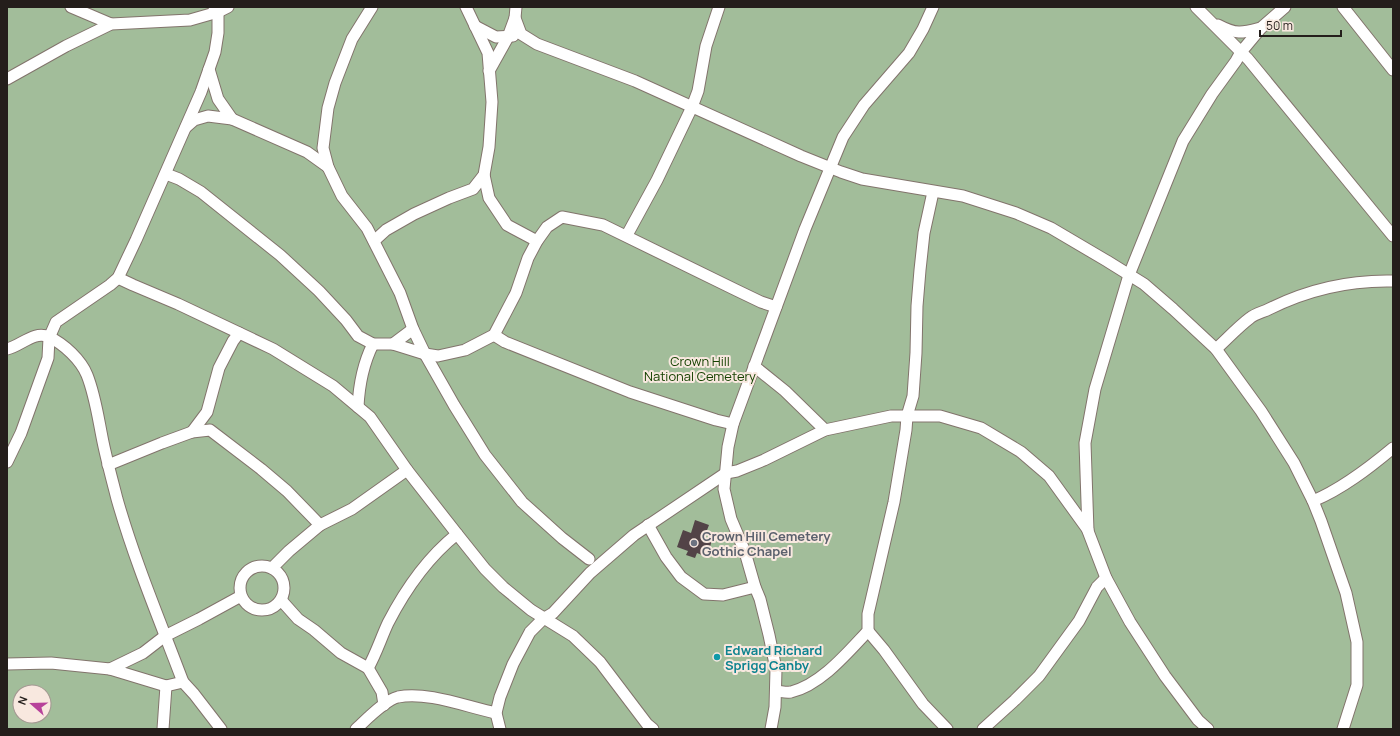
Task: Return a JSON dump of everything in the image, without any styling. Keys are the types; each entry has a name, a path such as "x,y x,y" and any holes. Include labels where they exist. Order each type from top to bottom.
{"lane":[{"path":"71,7 112,24"},
{"path":"466,7 488,53 492,102 489,147 484,175 489,198 507,225 537,241"},
{"path":"627,235 657,180 692,107 698,90 706,46 719,7"},
{"path":"771,729 776,691 776,669 760,599 745,552 731,519 724,489 728,447 733,424 805,229 843,137 864,105 909,53 923,30 933,7"},
{"path":"1196,7 1241,52 1393,236"},
{"path":"1088,531 1085,443 1095,389 1129,275 1183,141 1212,94 1241,52 1262,28 1285,7"},
{"path":"1343,7 1393,70"},
{"path":"7,78 66,46 112,24 190,20 220,9 215,52 201,92 166,174 118,278 56,322 50,338 48,358 21,433 7,462"},
{"path":"370,9 352,39 335,83 328,108 323,148 328,167 342,196 367,228 400,293 413,329 425,354 485,455 522,502 562,538 590,559 605,558"},
{"path":"489,72 508,37 516,13"},
{"path":"516,13 521,34"},
{"path":"1208,19 1228,30 1243,33 1262,28"},
{"path":"474,26 496,37 508,37 521,34 538,44 635,81 830,168 862,179 963,196 1016,213 1051,228 1144,284 1216,349 1261,410 1294,463 1313,501 1346,593 1358,642 1357,685 1343,729"},
{"path":"209,69 218,99 232,119"},
{"path":"186,127 194,120 208,116 232,119 307,152 328,167"},
{"path":"307,152 323,148"},
{"path":"166,174 179,179 201,192 280,255 319,291 346,320 358,336 373,344 393,344 425,354 438,356 465,350 494,335 516,293 528,258 537,241 547,227 562,217 603,225 627,235 736,290 761,302 776,307"},
{"path":"374,241 386,230 414,214 473,189 484,175"},
{"path":"473,189 489,198"},
{"path":"933,192 924,233 920,270 913,396 907,416 894,502 868,614 868,631 884,650 923,704 947,729"},
{"path":"118,278 273,349 333,386 358,407 370,418 407,470 456,534 503,587 531,610 573,636 600,662 643,719 653,729"},
{"path":"1216,349 1250,318 1281,303 1305,294 1342,284 1393,281"},
{"path":"393,344 413,329"},
{"path":"192,432 207,412 219,368 233,341 239,333"},
{"path":"7,349 13,348 30,338 43,335 62,346 77,359 87,374 95,401 108,465 126,532 165,636 183,682 221,729"},
{"path":"494,335 505,342 630,392 716,420 733,424"},
{"path":"358,407 359,387 365,364 373,344"},
{"path":"433,368 438,356"},
{"path":"754,366 785,391 825,430"},
{"path":"341,393 359,387"},
{"path":"207,412 210,430"},
{"path":"500,729 496,713 500,697 513,664 530,632 543,618 553,614 605,558 648,525 726,473 737,471 764,460 825,430 891,416 940,416 980,428 1021,452 1049,476 1088,531 1106,578 1130,622 1165,676 1198,720 1208,729"},
{"path":"108,465 192,432 210,430 261,468 320,525"},
{"path":"1313,501 1328,495 1373,464 1393,448"},
{"path":"272,568 289,551 320,525 352,509 407,470"},
{"path":"648,525 666,557 681,577 704,594 722,595 755,587"},
{"path":"368,668 374,658 387,624 420,571 456,534"},
{"path":"590,559 590,573"},
{"path":"265,566 272,568 283,580 284,593 281,600 272,608 260,611 253,609 245,603 241,596 240,583 243,576 248,571 256,567 265,566"},
{"path":"983,729 1039,676 1079,621 1098,587 1106,578"},
{"path":"110,668 143,653 165,636 199,620 241,596"},
{"path":"281,600 298,619 314,630 341,653 368,668 382,692 384,705"},
{"path":"776,691 790,692 806,686 837,665 868,631"},
{"path":"7,664 51,663 110,668 166,686 183,682"},
{"path":"163,729 166,686"},
{"path":"382,692 398,697 421,696 447,700 480,710 496,713"},
{"path":"356,729 384,705 398,697"}],"green space":[{"name":"Crown Hill National Cemetery","path":"7,7 1393,7 1393,729 7,729"}],"building":[{"path":"695,520 709,525 704,538 712,540 707,557 697,553 695,558 686,555 688,551 677,547 683,530 691,533"}],"place":[{"name":"Crown Hill Cemetery Gothic Chapel","path":"694,543"},
{"name":"Edward Richard Sprigg Canby","path":"717,657"}]}
